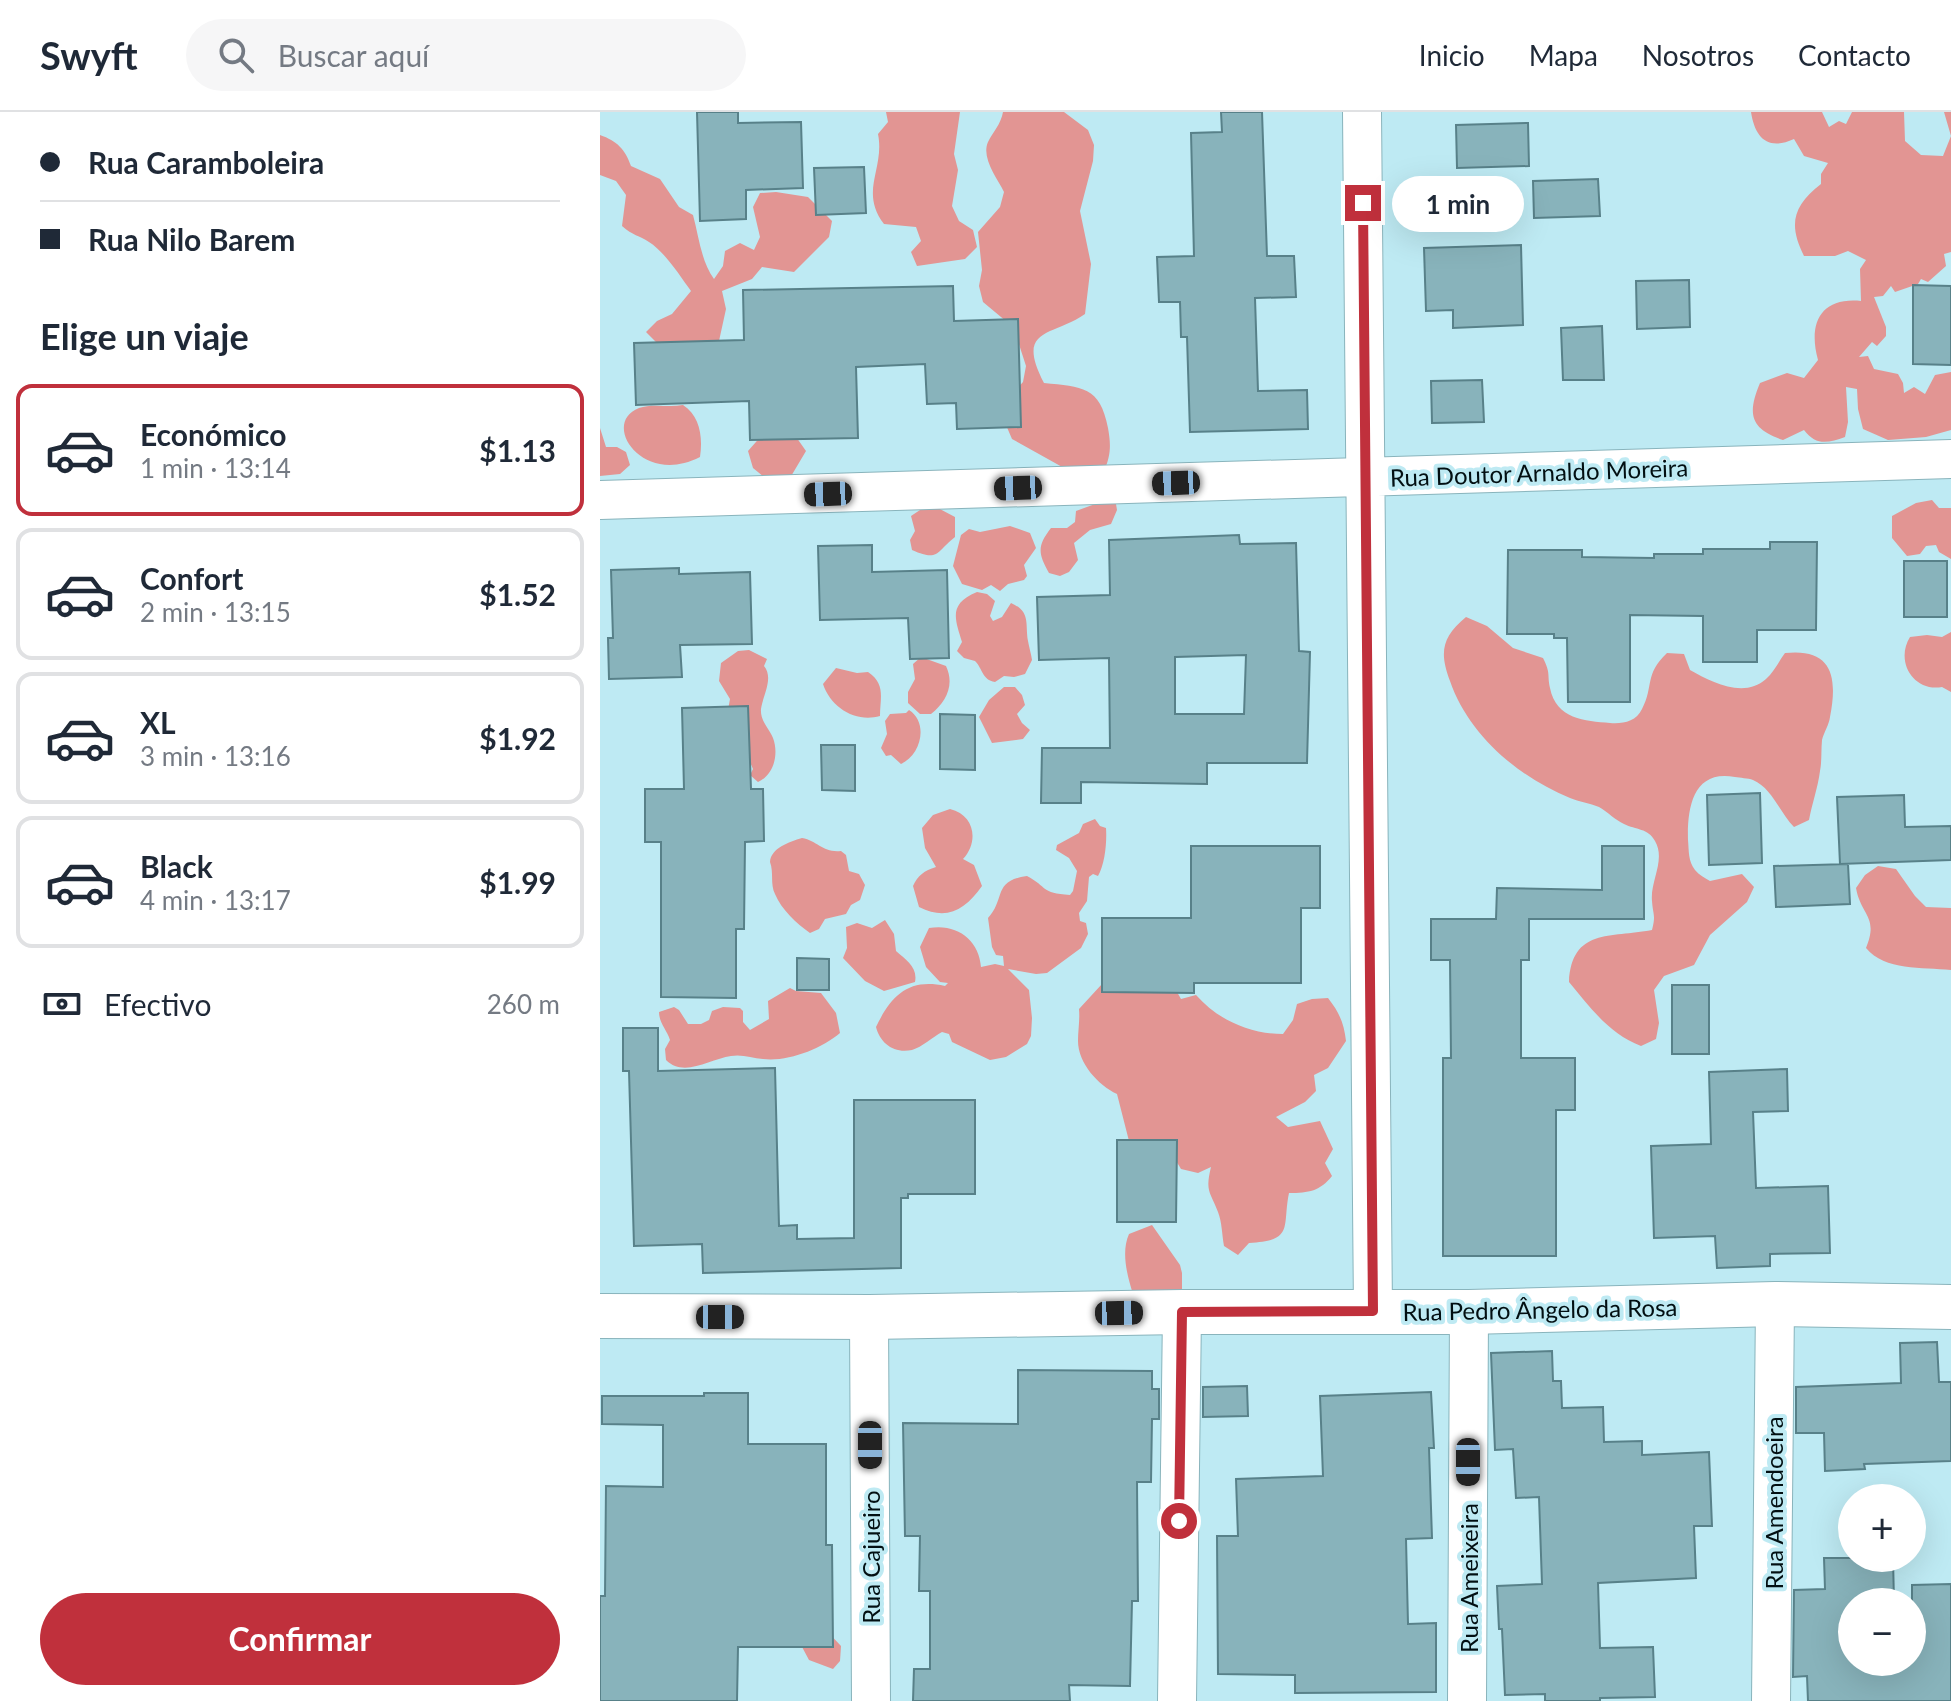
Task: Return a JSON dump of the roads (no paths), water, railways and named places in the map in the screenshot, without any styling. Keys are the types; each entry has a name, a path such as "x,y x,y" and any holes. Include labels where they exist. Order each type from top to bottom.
{"main road":[{"name":"Rua Pedro Ângelo da Rosa","path":"600,1316 1469,1312 1775,1304 1951,1307"}],"street":[{"path":"1362,112 1373,1311"},
{"name":"Rua Doutor Arnaldo Moreira","path":"600,500 1951,459"},
{"name":"Rua Amendoeira","path":"1771,1701 1775,1304"},
{"path":"1177,1701 1182,1312"},
{"name":"Rua Ameixeira","path":"1467,1701 1469,1312"},
{"name":"Rua Cajueiro","path":"869,1317 871,1701"}]}
